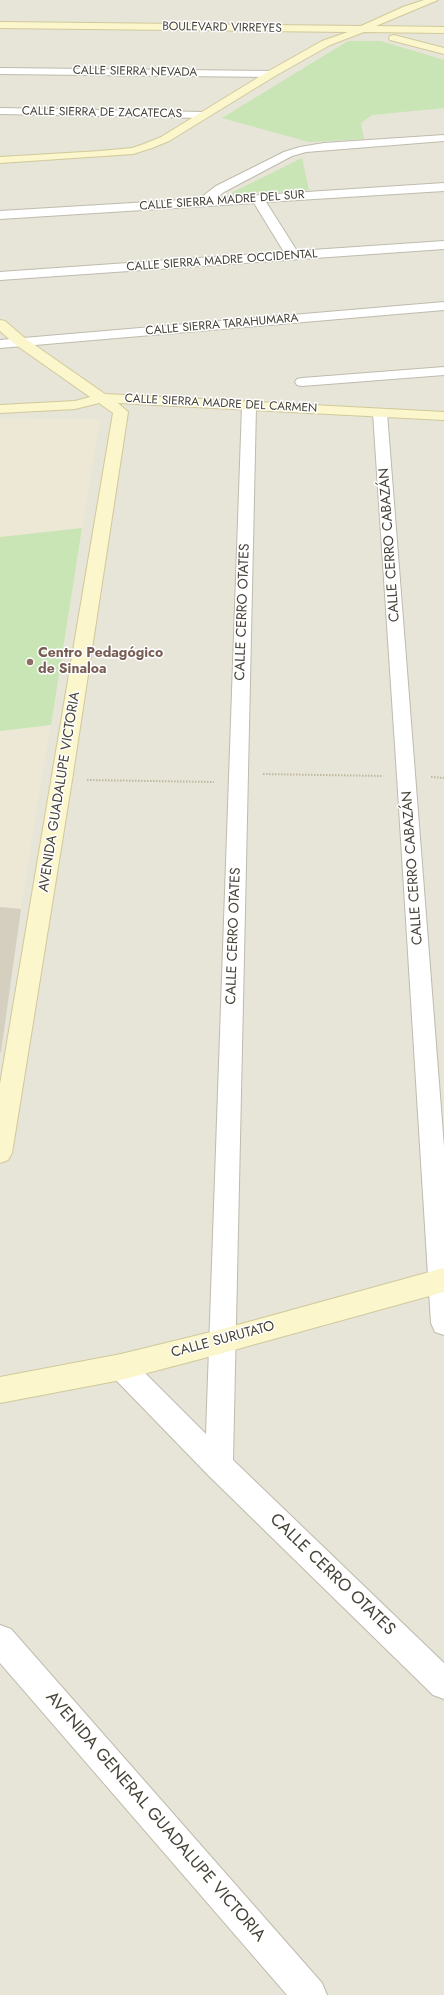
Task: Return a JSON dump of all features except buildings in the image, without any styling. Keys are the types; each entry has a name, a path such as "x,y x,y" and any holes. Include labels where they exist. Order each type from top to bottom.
{"street":[{"path":"345,37 406,9 433,0"},
{"path":"0,160 133,151 165,139 327,40 338,29 352,20"},
{"name":"BOULEVARD VIRREYES","path":"0,25 444,30"},
{"path":"360,29 444,51"},
{"name":"BOULEVARD VIRREYES","path":"0,34 327,40 345,37 444,38"},
{"name":"CALLE SIERRA NEVADA","path":"0,71 271,74"},
{"name":"CALLE SIERRA DE ZACATECAS","path":"0,111 203,115"},
{"path":"202,202 220,189 288,154 304,149 324,146 444,138"},
{"name":"CALLE SIERRA MADRE DEL SUR","path":"0,215 444,187"},
{"path":"258,199 293,256"},
{"name":"CALLE SIERRA MADRE OCCIDENTAL","path":"0,276 444,245"},
{"name":"CALLE SIERRA TARAHUMARA","path":"0,344 444,306"},
{"name":"AVENIDA GUADALUPE VICTORIA","path":"0,324 21,342 120,412 62,780 0,1153"},
{"path":"302,382 444,371"},
{"name":"CALLE SIERRA MADRE DEL CARMEN","path":"0,409 75,405 101,398 444,416"},
{"name":"CALLE CERRO OTATES","path":"219,1466 249,406"},
{"name":"CALLE CERRO CABAZÁN","path":"380,413 443,1280 444,1323"},
{"name":"CALLE SURUTATO","path":"0,1390 121,1367 223,1341 443,1280"},
{"name":"CALLE CERRO OTATES","path":"121,1367 219,1466 444,1684"},
{"name":"AVENIDA GENERAL GUADALUPE VICTORIA","path":"0,1640 310,1995"}],"shaded area":[{"path":"0,0 444,0 444,1995 0,1995"},
{"name":"Centro Pedagógico de Sinaloa","path":"0,418 100,419 21,909 0,907"}],"green space":[{"path":"348,41 381,41 444,60 444,108 372,115 361,123 364,139 309,142 222,118"},
{"path":"302,158 309,190 227,195"},
{"path":"82,528 51,725 0,731 0,537"}],"place":[{"name":"Centro Pedagógico de Sinaloa","path":"30,662"}]}
